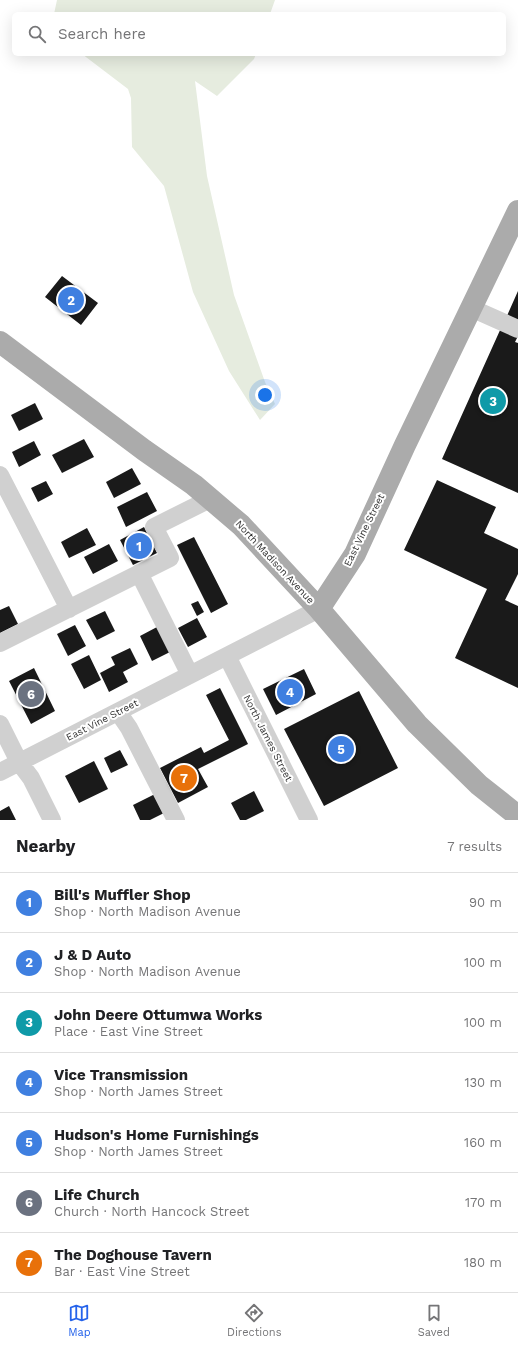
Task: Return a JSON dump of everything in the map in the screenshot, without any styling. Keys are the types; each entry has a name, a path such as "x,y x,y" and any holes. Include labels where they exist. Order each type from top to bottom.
{"main road":[{"name":"East Vine Street","path":"319,610 355,554 405,445 518,211"},
{"name":"North Madison Avenue","path":"3,348 194,485 241,525 319,610 417,724 479,785 518,816"}],"street":[{"path":"471,308 518,329"},
{"path":"0,475 69,609"},
{"path":"0,643 170,558 154,527 210,499"},
{"path":"139,573 190,675"},
{"name":"East Vine Street","path":"0,772 319,610"},
{"name":"North James Street","path":"227,656 310,820"},
{"path":"118,712 129,728 176,820"},
{"path":"0,724 19,762 31,778 52,820"}],"shaded area":[{"path":"57,0 275,0 271,12 54,12"},
{"path":"85,56 255,56 254,59 217,96 195,81 207,176 234,295 265,382 275,404 260,420 229,371 193,292 164,186 132,147 131,98 128,89"}],"building":[{"path":"62,276 98,303 81,325 45,297"},
{"path":"518,291 518,323 506,318"},
{"path":"501,328 518,336 515,342 518,343 518,493 442,459"},
{"path":"35,403 43,419 19,431 11,415"},
{"path":"84,439 94,457 62,473 52,455"},
{"path":"34,441 41,455 19,467 12,452"},
{"path":"132,468 141,484 114,498 106,482"},
{"path":"437,480 496,507 484,533 518,549 518,574 505,600 518,606 518,688 455,658 487,589 404,550"},
{"path":"46,481 53,494 38,502 31,488"},
{"path":"147,492 157,511 126,527 117,507"},
{"path":"144,527 157,553 133,565 120,540"},
{"path":"87,528 96,545 69,558 61,542"},
{"path":"194,537 228,604 211,613 177,545"},
{"path":"109,544 118,561 93,574 84,557"},
{"path":"198,601 204,612 197,616 191,604"},
{"path":"9,606 18,624 0,633 0,610"},
{"path":"105,611 115,631 97,640 86,620"},
{"path":"197,618 207,637 188,647 178,628"},
{"path":"75,625 86,646 68,656 57,634"},
{"path":"157,627 170,652 152,661 140,636"},
{"path":"130,648 138,664 123,672 128,682 109,692 100,673 115,665 111,657"},
{"path":"89,655 101,680 84,689 71,664"},
{"path":"34,668 55,711 31,724 9,681"},
{"path":"304,669 316,694 276,715 263,689"},
{"path":"220,688 248,744 198,769 208,787 178,803 160,768 201,747 204,753 229,740 206,695"},
{"path":"359,691 398,768 324,806 284,729"},
{"path":"120,750 128,765 111,773 104,758"},
{"path":"94,761 108,789 79,803 65,776"},
{"path":"254,791 264,811 246,820 240,820 231,803"},
{"path":"157,793 166,812 150,820 140,820 133,805"},
{"path":"9,806 16,820 0,820 0,811"}],"place":[{"name":"J & D Auto","path":"71,300"},
{"name":"John Deere Ottumwa Works","path":"493,401"},
{"name":"Bill's Muffler Shop","path":"139,546"},
{"name":"Vice Transmission","path":"290,692"},
{"name":"Life Church","path":"31,694"},
{"name":"Hudson's Home Furnishings","path":"341,749"},
{"name":"The Doghouse Tavern","path":"184,778"}]}
